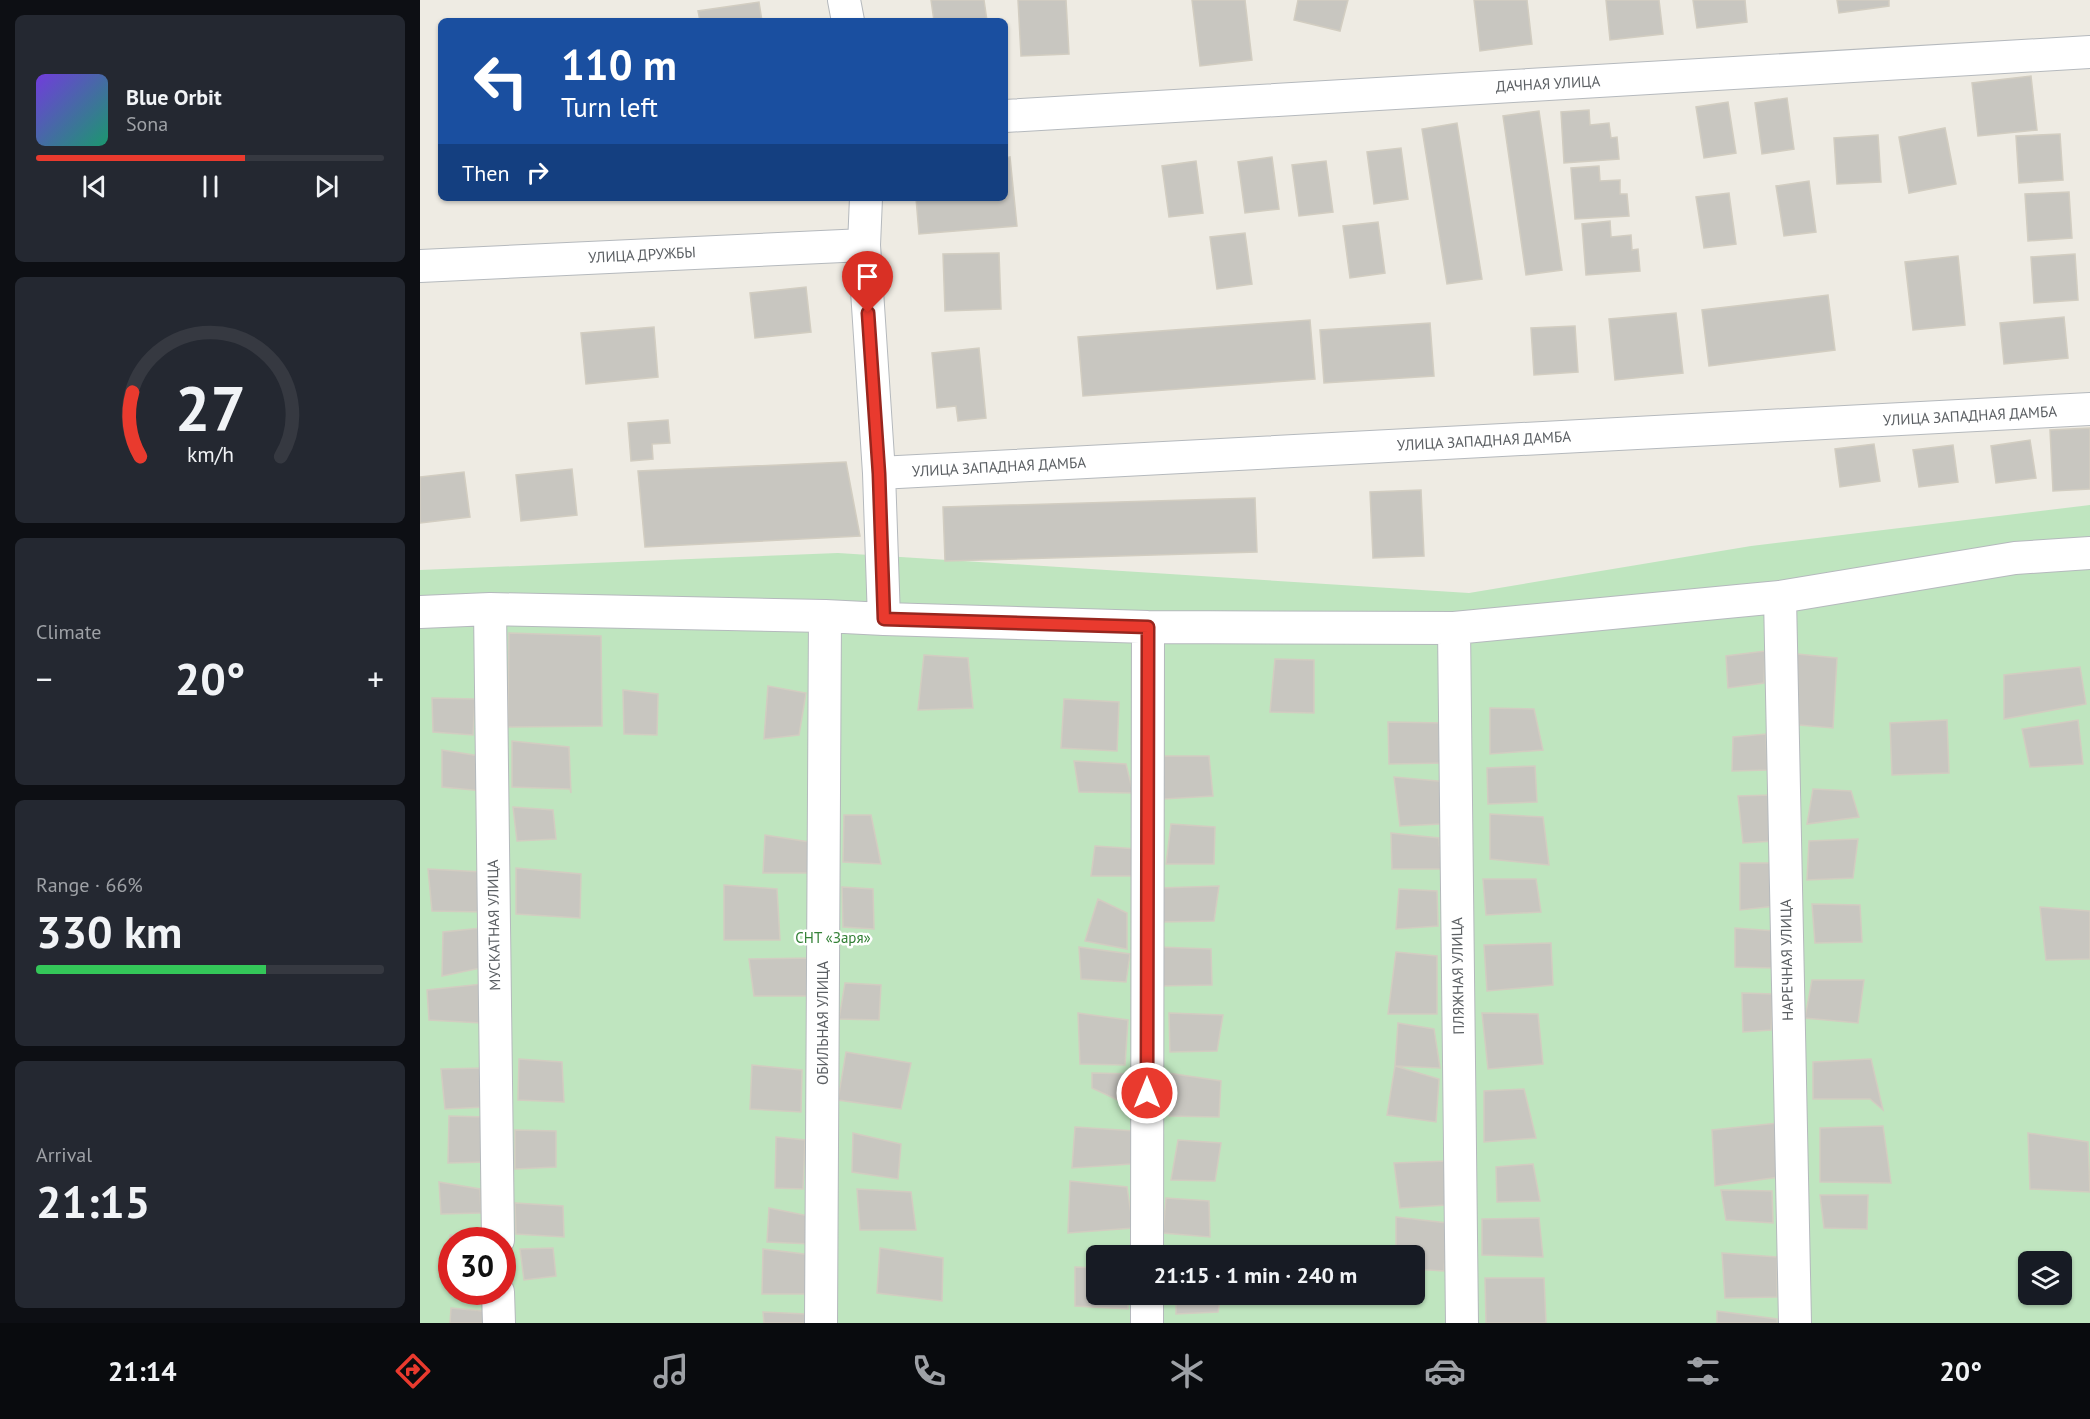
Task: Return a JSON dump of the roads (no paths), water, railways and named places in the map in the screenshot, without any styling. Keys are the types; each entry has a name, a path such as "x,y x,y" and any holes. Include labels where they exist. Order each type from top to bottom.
{"street":[{"path":"844,0 847,18"},
{"name":"ДАЧНАЯ УЛИЦА","path":"1008,116 2090,52"},
{"path":"866,201 864,245 879,474 884,619"},
{"name":"УЛИЦА ДРУЖБЫ","path":"420,266 864,245"},
{"name":"УЛИЦА ЗАПАДНАЯ ДАМБА","path":"879,474 2090,409"},
{"path":"420,612 490,609 825,616 1148,627 1454,628 1780,597 2015,558 2090,553"},
{"name":"НАРЕЧНАЯ УЛИЦА","path":"1780,597 1795,1323"},
{"name":"МУСКАТНАЯ УЛИЦА","path":"490,609 498,1227"},
{"name":"ОБИЛЬНАЯ УЛИЦА","path":"821,1323 825,616"},
{"path":"1147,1245 1148,627"},
{"name":"ПЛЯЖНАЯ УЛИЦА","path":"1454,628 1462,1323"},
{"path":"498,1305 499,1323"},
{"path":"1147,1305 1147,1323"}],"park label":[{"name":"СНТ «Заря»","path":"833,938"}]}
